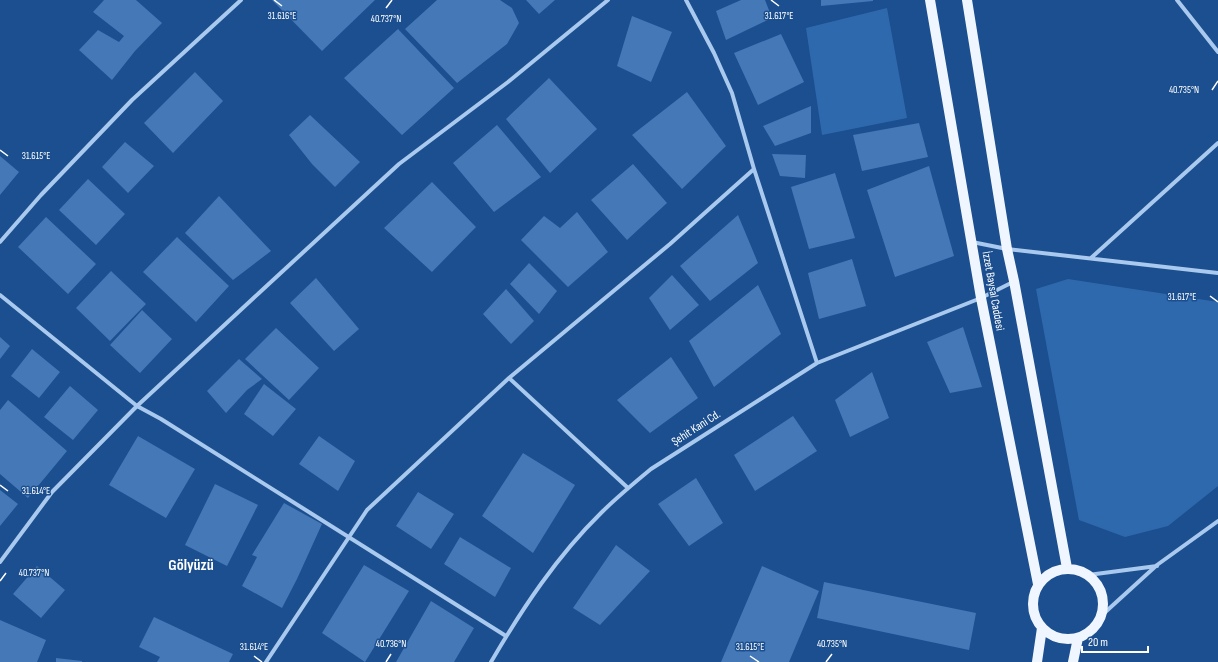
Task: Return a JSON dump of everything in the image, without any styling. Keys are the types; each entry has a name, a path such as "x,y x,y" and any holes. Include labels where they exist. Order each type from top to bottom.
{"main road":[{"name":"İzzet Baysal Caddesi","path":"930,0 981,298 1038,584"},
{"name":"İzzet Baysal Caddesi","path":"967,0 1007,249 1067,568"},
{"path":"1067,568 1078,570 1088,575 1096,583 1102,593 1103,605 1101,616 1095,626 1088,633 1078,638 1058,638 1049,634 1042,628 1035,618 1032,607 1033,595 1038,584 1046,576 1056,570 1067,568"},
{"path":"1037,662 1042,628"},
{"path":"1073,662 1078,638"}],"street":[{"path":"0,242 41,195 132,100 241,0"},
{"path":"0,562 52,492 137,406 399,164 508,82 608,0"},
{"path":"686,0 714,53 732,93 754,169 817,362"},
{"path":"1177,0 1218,52"},
{"path":"1091,258 1218,143"},
{"path":"266,662 367,510 509,378 670,244 754,169"},
{"path":"971,242 1007,249 1218,273"},
{"name":"Şehit Kani Cd.","path":"491,662 506,636 537,590 570,547 600,514 651,469 817,362 981,298 1014,281"},
{"path":"0,295 137,406 349,536 506,636"},
{"path":"509,378 628,488"},
{"path":"1101,616 1158,566 1218,521"},
{"path":"1088,575 1158,566"}],"shaded area":[{"path":"887,8 907,118 822,135 806,28"},
{"path":"1068,279 1218,302 1218,486 1168,526 1125,537 1079,520 1036,289"}],"building":[{"path":"104,0 136,0 162,23 135,51 112,80 79,50 98,30 119,42 124,36 93,12"},
{"path":"272,0 375,0 322,51"},
{"path":"437,0 500,0 512,8 519,23 507,44 457,83 405,29"},
{"path":"526,0 555,0 539,14"},
{"path":"741,0 765,0 772,18 726,40 716,11"},
{"path":"821,0 873,0 873,1 821,6"},
{"path":"632,16 672,32 651,82 617,66"},
{"path":"398,29 454,88 402,135 344,78"},
{"path":"781,34 804,82 758,105 734,53"},
{"path":"195,72 223,101 173,153 144,123"},
{"path":"549,78 597,129 550,173 506,119"},
{"path":"687,92 726,146 682,189 632,135"},
{"path":"811,106 811,133 775,146 763,126"},
{"path":"310,115 360,162 335,187 312,164 289,135"},
{"path":"919,123 928,157 862,171 853,135"},
{"path":"497,125 541,177 494,212 453,163"},
{"path":"125,142 154,166 128,193 102,167"},
{"path":"772,154 806,155 805,178 780,176"},
{"path":"0,156 19,172 0,195"},
{"path":"633,164 667,203 627,240 591,200"},
{"path":"929,166 954,256 895,277 867,190"},
{"path":"835,173 855,238 809,249 791,187"},
{"path":"88,179 125,214 96,245 59,210"},
{"path":"432,182 476,227 432,272 384,228"},
{"path":"219,196 271,251 233,280 185,233"},
{"path":"577,212 608,252 568,287 521,240 544,216 560,228"},
{"path":"738,215 758,263 710,301 680,266"},
{"path":"46,217 96,264 68,294 18,247"},
{"path":"177,237 229,286 196,322 143,272"},
{"path":"852,259 866,306 819,319 808,273"},
{"path":"529,263 557,291 539,314 510,284"},
{"path":"111,271 146,304 110,341 76,308"},
{"path":"672,275 699,305 670,330 649,298"},
{"path":"316,278 359,329 334,351 290,303"},
{"path":"758,285 781,334 714,387 689,341"},
{"path":"506,289 534,321 511,344 483,314"},
{"path":"142,310 172,339 140,373 110,345"},
{"path":"963,327 982,387 950,393 927,342"},
{"path":"276,328 319,368 289,400 245,359"},
{"path":"0,337 10,346 0,359"},
{"path":"32,349 60,372 39,398 11,376"},
{"path":"671,357 698,398 650,433 617,400"},
{"path":"239,359 262,379 247,390 226,413 207,391"},
{"path":"872,372 889,418 850,437 835,400"},
{"path":"264,384 296,409 273,436 244,414"},
{"path":"70,386 98,410 73,440 44,417"},
{"path":"8,400 67,451 28,498 0,474 0,410"},
{"path":"793,416 817,451 755,491 734,455"},
{"path":"138,436 195,469 166,518 109,485"},
{"path":"319,436 355,461 338,491 299,464"},
{"path":"523,453 575,485 533,553 482,516"},
{"path":"696,478 723,523 689,546 658,504"},
{"path":"215,484 258,505 227,566 185,545"},
{"path":"0,490 18,504 0,526"},
{"path":"418,492 454,514 431,549 396,526"},
{"path":"284,503 322,524 282,608 242,586 257,557 252,555"},
{"path":"460,537 511,568 495,597 444,564"},
{"path":"616,545 650,571 600,625 573,608"},
{"path":"364,565 409,591 365,662 322,633"},
{"path":"37,566 65,590 41,618 13,594"},
{"path":"762,566 819,591 789,662 721,662"},
{"path":"824,582 976,613 969,650 817,618"},
{"path":"431,601 474,628 454,662 396,662"},
{"path":"154,617 233,654 229,662 157,662 160,657 139,647"},
{"path":"0,620 46,640 37,662 0,662"},
{"path":"56,658 82,661 82,662 56,662"}],"district":[{"name":"Gölyüzü","path":"191,565"}]}
